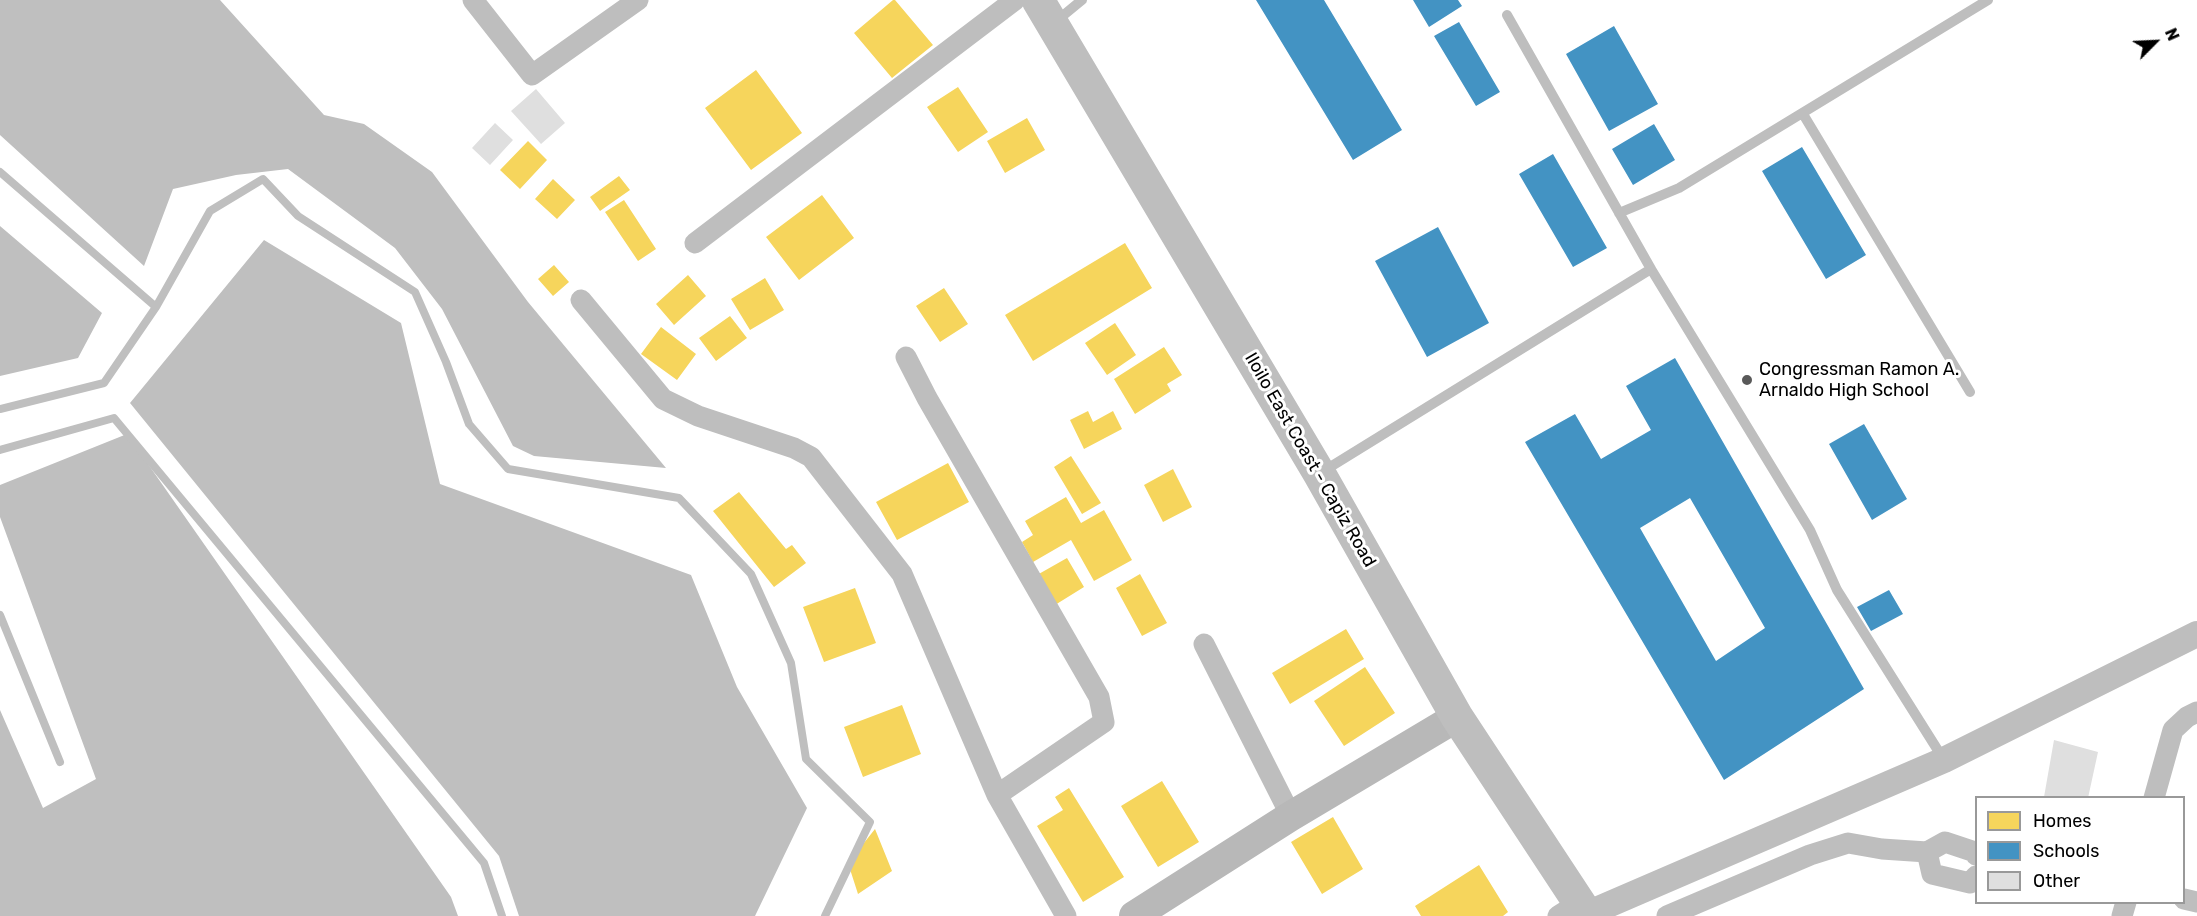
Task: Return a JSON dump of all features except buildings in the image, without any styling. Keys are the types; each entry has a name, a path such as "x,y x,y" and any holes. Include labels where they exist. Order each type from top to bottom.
{"main road":[{"name":"Iloilo East Coast - Capiz Road","path":"1045,12 1319,473 1457,717 1578,912"},
{"path":"1134,916 1291,816 1457,717"}],"street":[{"path":"473,0 532,75 638,0"},
{"path":"695,243 1015,0"},
{"path":"581,300 663,399 698,416 794,448 811,457 902,574 997,795 1066,916"},
{"path":"906,357 1099,697 1104,722 997,795"},
{"path":"1578,912 1944,760 2197,634"},
{"path":"1204,644 1291,816"},
{"path":"2155,796 2173,730 2192,720"},
{"path":"1667,916 1810,855 1848,843 1882,849 1927,852 1945,842 1975,852"},
{"path":"1927,852 1932,874 1970,882 1975,878"}],"lane":[{"path":"1045,12 1082,0"},
{"path":"1618,213 1679,189 1988,0"},
{"path":"1507,15 1618,213 1810,530 1837,590 1944,760"},
{"path":"1803,114 1970,393"},
{"path":"1319,473 1651,269"}],"shaded area":[{"path":"0,0 220,0 324,115 364,124 432,172 528,302 666,468 534,456 513,446 442,309 395,248 288,169 236,175 173,189 144,266 0,135"},
{"path":"0,226 102,313 78,358 0,376"},
{"path":"264,240 401,323 440,484 691,575 737,687 807,808 755,916 519,916 499,856 130,403"},
{"path":"127,434 451,897 458,916 0,916 0,710 43,808 96,779 0,517 0,485"}],"waterway":[{"path":"0,172 156,307 210,211 263,179 298,216 415,292 446,362 469,424 508,469 679,498 751,574 791,663 806,759 870,822 825,916"},
{"path":"0,409 104,383 156,307"},
{"path":"0,450 114,418 484,863 502,916"},
{"path":"0,615 60,762"}],"place":[{"name":"Congressman Ramon A. Arnaldo High School","path":"1747,380"}]}
